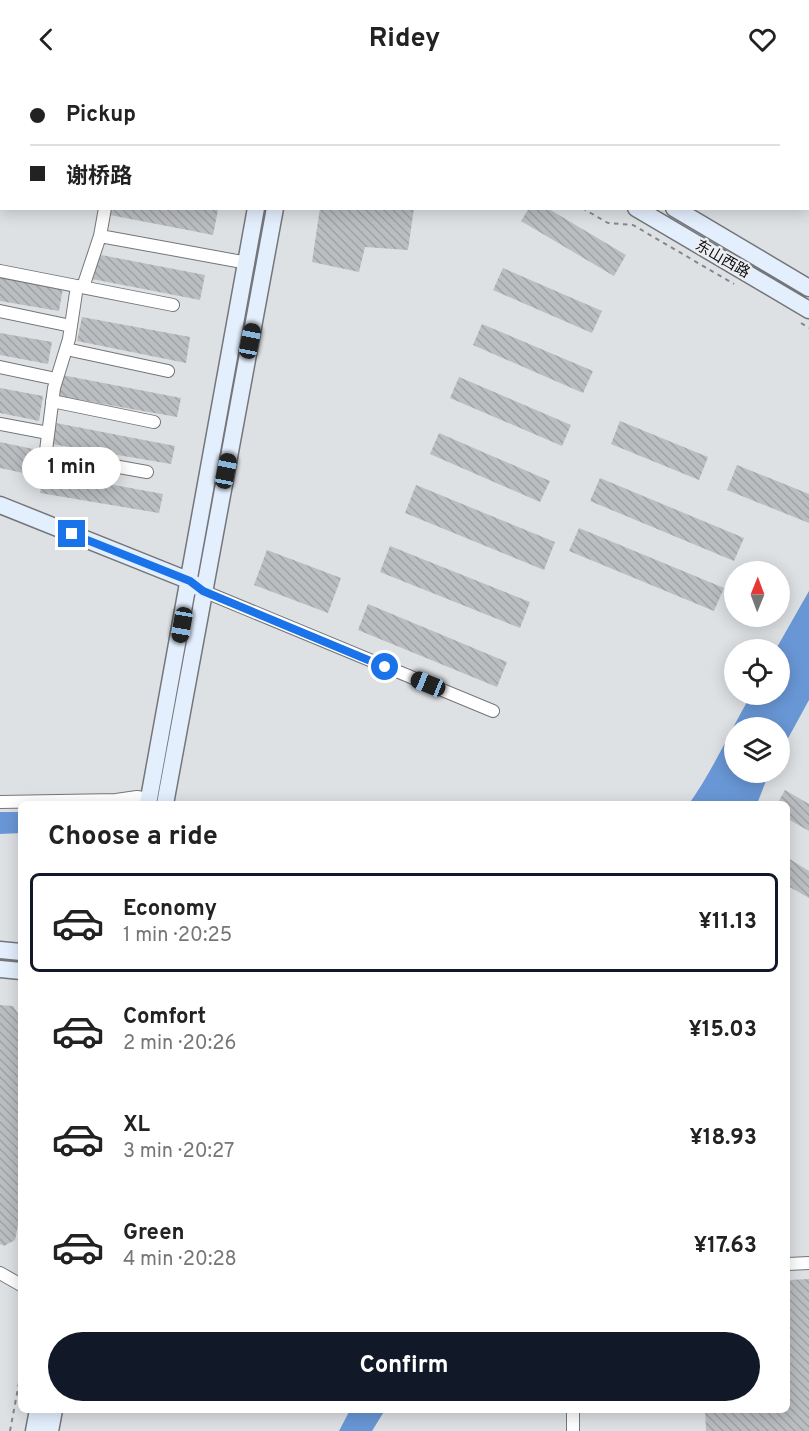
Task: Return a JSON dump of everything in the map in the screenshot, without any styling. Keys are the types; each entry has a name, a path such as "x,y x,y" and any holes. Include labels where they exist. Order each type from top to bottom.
{"main road":[{"path":"197,586 256,210"},
{"path":"157,801 197,586 275,210"},
{"name":"东山西路","path":"639,210 804,316"},
{"name":"东山西路","path":"677,210 809,288"},
{"path":"0,505 197,586"},
{"path":"0,950 18,952"},
{"path":"0,969 18,971"},
{"path":"34,1431 37,1413"},
{"path":"50,1431 53,1413"}],"street":[{"path":"42,482 52,401 80,287 100,236 105,210"},
{"path":"100,236 248,263"},
{"path":"0,271 173,305"},
{"path":"0,311 71,326"},
{"path":"66,349 168,371"},
{"path":"0,367 57,380"},
{"path":"52,401 153,422"},
{"path":"0,424 48,433"},
{"path":"47,454 147,472"},
{"path":"197,586 493,711"},
{"path":"58,801 116,800 137,797 153,801"},
{"path":"0,802 18,802"},
{"path":"790,1264 809,1263"},
{"path":"0,1273 18,1283"},
{"path":"573,1413 573,1431"}],"path":[{"path":"585,210 608,223 633,225 736,285"},
{"path":"804,316 809,328"},
{"path":"10,1431 18,1388"}],"water":[{"path":"809,591 809,700 790,735 790,717 739,717 746,705 790,705 790,639 782,639"},
{"path":"724,745 724,783 765,783 758,801 691,801"},
{"path":"0,812 18,812 18,833 0,834"},
{"path":"348,1413 383,1413 372,1431 339,1431"}],"building":[{"path":"106,210 218,210 213,235 105,214"},
{"path":"320,210 414,210 408,250 365,247 359,272 312,262"},
{"path":"528,210 550,210 626,255 614,276 521,221"},
{"path":"96,254 205,275 200,300 92,279"},
{"path":"503,268 602,311 592,333 493,290"},
{"path":"0,277 63,288 59,311 0,301"},
{"path":"82,317 190,337 186,363 77,341"},
{"path":"482,324 593,371 583,393 473,345"},
{"path":"0,333 52,342 48,364 0,355"},
{"path":"62,375 181,398 177,417 58,396"},
{"path":"459,377 571,425 562,446 450,398"},
{"path":"0,388 43,396 39,421 0,413"},
{"path":"620,421 708,457 699,480 611,444"},
{"path":"56,423 175,446 171,464 52,444"},
{"path":"439,433 550,481 540,502 430,454"},
{"path":"0,442 33,449 28,474 0,468"},
{"path":"737,465 809,494 809,523 727,490"},
{"path":"44,472 163,494 159,513 40,493"},
{"path":"600,478 744,538 734,561 590,501"},
{"path":"416,485 555,542 544,570 405,513"},
{"path":"579,528 724,588 714,611 569,551"},
{"path":"390,546 530,602 520,628 380,572"},
{"path":"267,550 341,578 328,613 254,585"},
{"path":"368,604 507,662 497,687 358,630"},
{"path":"785,790 809,804 809,831 790,820 790,801 779,801"},
{"path":"790,859 809,871 809,898 790,887"},
{"path":"0,1005 13,1006 18,1014 18,1225 15,1240 4,1246 0,1244"},
{"path":"809,1279 809,1431 706,1431 705,1413 790,1413 790,1280"}],"route":[{"path":"72,534 190,581 203,591 385,667"}]}
